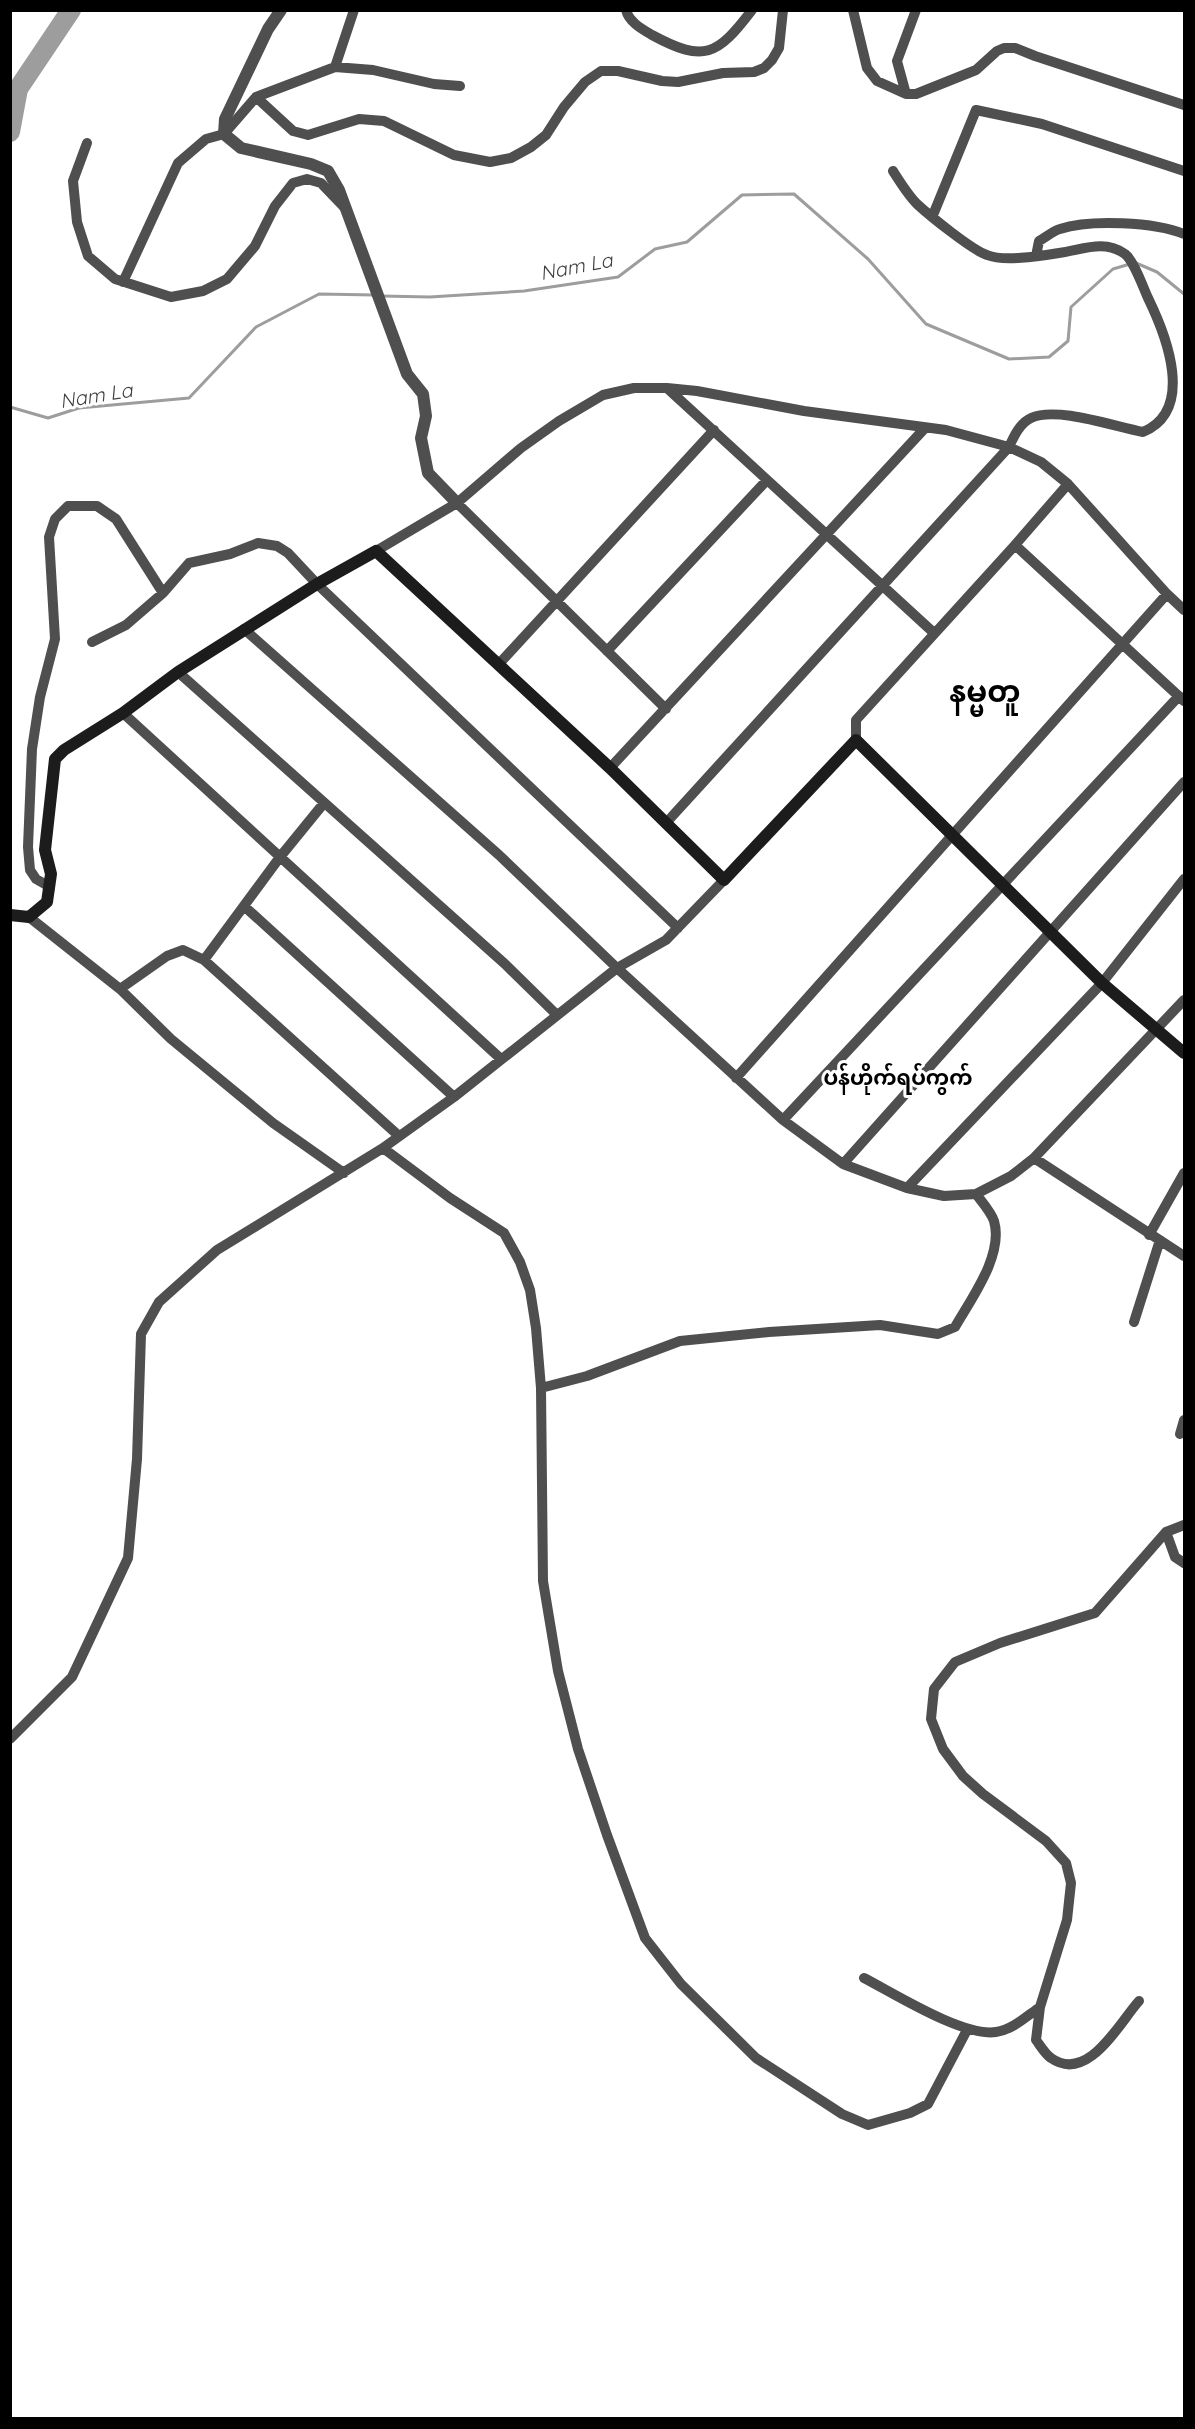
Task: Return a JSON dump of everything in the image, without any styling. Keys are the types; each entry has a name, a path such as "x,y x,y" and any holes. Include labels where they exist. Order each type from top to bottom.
{"main road":[{"path":"10,915 29,917 47,902 51,874 45,850 55,759 64,750 123,713 178,672 244,629 376,551 610,768 724,880 856,740 1102,983 1156,1031 1185,1053"}],"street":[{"path":"224,134 225,119 268,29 281,10"},
{"path":"335,67 354,10"},
{"path":"626,10 627,17 643,30 676,48 700,53 724,43 752,10"},
{"path":"256,97 293,131 308,135 359,119 384,121 454,155 490,162 511,158 546,135 564,107 585,82 601,71 618,71 678,82 723,73 754,72 764,68 779,48 783,10"},
{"path":"853,10 867,68 877,81 906,94 916,94 944,84 976,70 997,51 1016,48 1185,105"},
{"path":"906,94 897,61 916,10"},
{"path":"123,282 178,163 206,139 224,134 256,97 335,67 373,70 434,84 460,86"},
{"path":"933,215 976,110 1042,124 1185,171"},
{"path":"224,134 241,148 311,164 328,171 339,190 407,374 423,394 426,416 422,438 428,473 666,709"},
{"path":"87,143 74,181 77,222 88,256 115,279 171,297 203,291 227,279 255,246 275,206 293,183 307,179 321,183 346,209"},
{"path":"666,823 1009,447 1022,425 1033,417 1062,415 1143,432 1154,428 1166,417 1173,405 1175,385 1169,342 1127,255 1112,248 1095,245 1058,254 1003,258 986,255 917,204 893,171"},
{"path":"1035,256 1039,241 1059,229 1085,225 1155,226 1185,234"},
{"path":"376,551 457,503 522,448 559,421 603,395 634,388 667,388 697,391 804,411 946,430 1009,447 1041,462 1068,484 1167,594 1185,610"},
{"path":"667,388 934,633"},
{"path":"610,768 925,428"},
{"path":"498,665 714,430"},
{"path":"607,651 767,480"},
{"path":"856,740 856,720 1068,484"},
{"path":"50,887 36,879 30,870 28,847 32,749 41,690 54,639 49,537 54,519 68,506 97,506 116,519 163,593"},
{"path":"92,642 126,625 163,593 189,563 230,554 258,543 277,546 288,553 317,584 678,928"},
{"path":"783,1120 1002,885 1182,698 1015,545"},
{"path":"736,1078 1167,594"},
{"path":"244,629 499,855 617,968 783,1120 843,1164 908,1188 944,1196 976,1194 1011,1176 1034,1158 1185,1000"},
{"path":"178,672 505,964 556,1014"},
{"path":"123,713 501,1059"},
{"path":"843,1164 1185,782"},
{"path":"204,960 280,857 324,803"},
{"path":"908,1188 1102,983 1185,879"},
{"path":"10,1739 72,1677 128,1558 137,1459 141,1334 159,1302 217,1250 383,1148 454,1097 617,968 666,940 724,880"},
{"path":"244,906 454,1097"},
{"path":"29,917 120,989 171,1039 264,1116 344,1173"},
{"path":"120,989 167,956 183,950 204,960 399,1136"},
{"path":"383,1148 450,1198 504,1233 520,1262 530,1290 541,1388 543,1581 558,1671 578,1749 645,1938 681,1984 756,2058 842,2114 868,2126 910,2113 928,2104 967,2030"},
{"path":"1034,1158 1149,1235 1185,1256"},
{"path":"1149,1235 1185,1173"},
{"path":"541,1388 587,1376 680,1341 880,1324 938,1334 955,1327 991,1262 996,1240 994,1220 976,1194"},
{"path":"1134,1322 1160,1240"},
{"path":"1180,1434 1185,1420"},
{"path":"1139,2001 1109,2039 1084,2061 1071,2065 1051,2058 1036,2040 1040,2007 1067,1920 1071,1883 1066,1863 1046,1841 983,1794 963,1776 943,1749 932,1719 934,1689 955,1662 1000,1643 1095,1614 1166,1532 1185,1524"},
{"path":"1166,1532 1175,1557 1185,1563"},
{"path":"864,1978 967,2030 995,2033 1009,2028 1040,2007"}],"waterway":[{"path":"10,132 18,89 71,10"},
{"name":"Nam La","path":"381,296 430,297 524,291 618,277 655,249 687,242 742,195 794,194 868,259 926,324 1009,359 1049,357 1068,341 1071,307 1113,269 1130,264"},
{"name":"Nam La","path":"1136,263 1157,272 1184,294"},
{"name":"Nam La","path":"10,407 48,418 79,408 189,398 256,327 319,294 374,295"}],"district":[{"name":"နမ္မတူ","path":"985,691"},
{"name":"ပန်ဟိုက်ရပ်ကွက်","path":"898,1077"}]}
